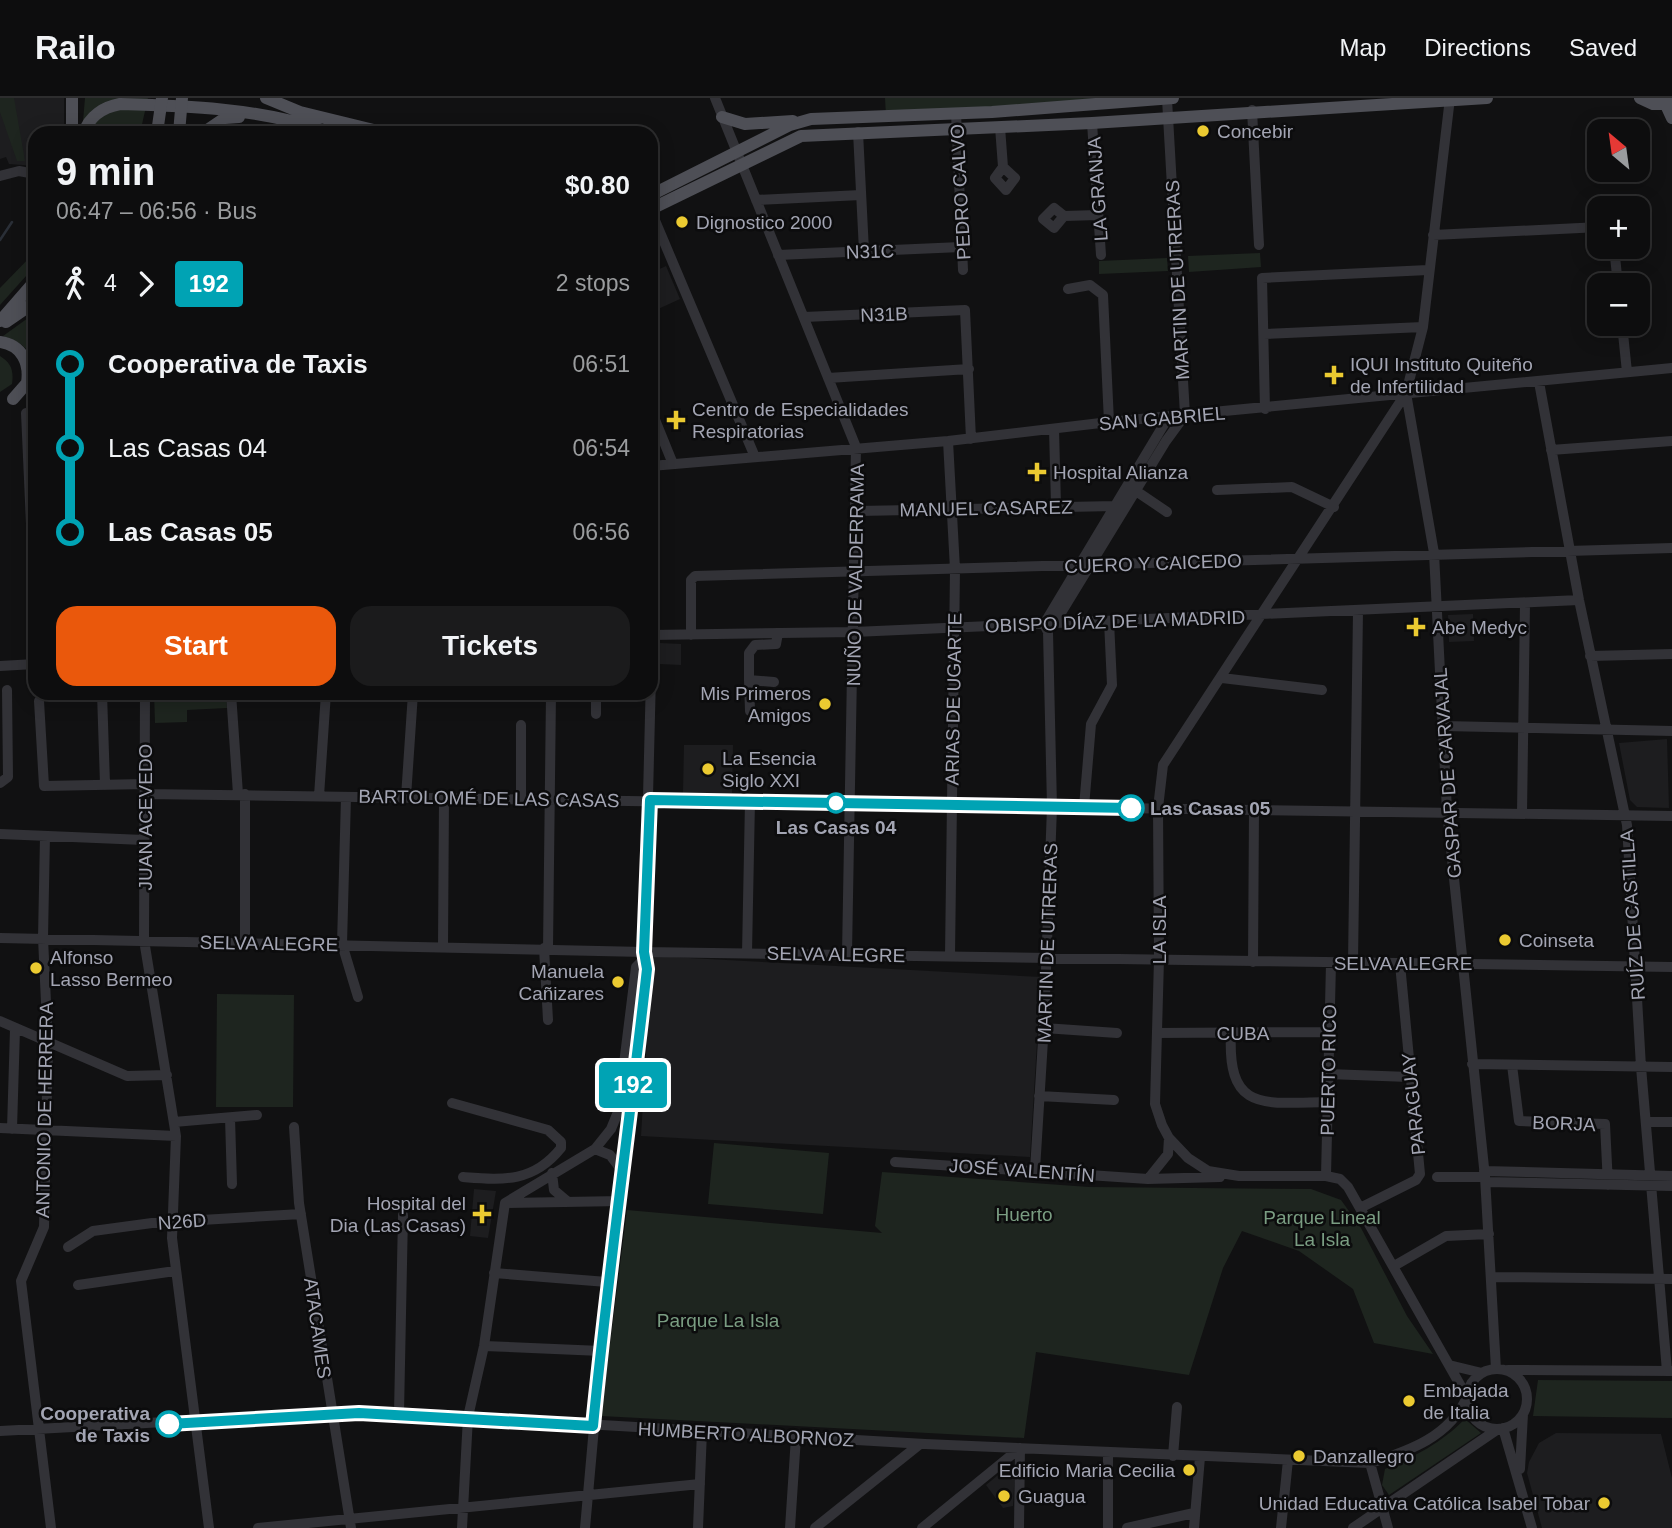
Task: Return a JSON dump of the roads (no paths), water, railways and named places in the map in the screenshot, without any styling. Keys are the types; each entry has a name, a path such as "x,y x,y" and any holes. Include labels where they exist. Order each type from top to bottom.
{"main road":[{"path":"72,98 72,126"},
{"path":"158,126 162,98"},
{"path":"180,126 182,98"},
{"path":"722,117 745,124 992,112 1173,98"},
{"path":"658,192 738,157 801,136 1092,122 1252,110 1487,98"},
{"path":"1640,98 1653,104 1669,105 1672,118"},
{"path":"272,99 300,112 357,126"},
{"path":"88,126 101,111 120,104 253,112 307,126"},
{"path":"992,112 997,127"},
{"path":"211,126 230,117 297,126"},
{"path":"658,206 790,125 811,119"},
{"path":"0,324 28,290"},
{"path":"0,324 28,306"},
{"path":"0,342 15,347 27,363 27,383 13,399"},
{"path":"0,407 28,389"}],"street":[{"name":"NUÑO DE VALDERRAMA","path":"715,98 856,447 857,571 853,632 847,954"},
{"name":"MARTIN DE UTRERAS","path":"1167,99 1185,415"},
{"name":"GASPAR DE CARVAJAL","path":"1450,99 1423,327 1406,393 1433,553 1447,811 1485,1177 1500,1370"},
{"path":"1252,110 1259,244"},
{"name":"PEDRO CALVO","path":"956,113 964,270"},
{"name":"LA GRANJA","path":"1092,122 1101,256"},
{"path":"997,127 1003,167"},
{"path":"858,132 864,251"},
{"path":"0,177 15,172 28,173"},
{"path":"756,200 862,195"},
{"path":"1064,216 1098,215"},
{"path":"658,227 755,457"},
{"path":"1433,235 1587,228"},
{"name":"N31C","path":"778,255 961,247"},
{"path":"1265,409 1262,278 1428,270"},
{"path":"1069,289 1090,285 1103,295 1110,422"},
{"name":"N31B","path":"804,317 965,310 969,369"},
{"path":"1264,334 1423,327"},
{"path":"1623,336 1628,373"},
{"name":"SAN GABRIEL","path":"658,465 971,439 1169,416 1265,409 1672,368"},
{"path":"828,378 969,369 971,439"},
{"name":"RUÍZ DE CASTILLA","path":"1539,382 1590,656 1627,825 1641,1067 1670,1371"},
{"name":"LA ISLA","path":"1326,1176 1240,1176 1208,1171 1188,1158 1169,1138 1155,1104 1159,959 1158,808 1164,762 1334,508 1406,393"},
{"path":"26,413 28,457"},
{"path":"1049,626 1185,415"},
{"path":"1049,626 1079,565 1169,416"},
{"path":"658,427 673,464"},
{"path":"1054,429 1056,505"},
{"name":"ARIAS DE UGARTE","path":"948,441 955,569 950,956"},
{"path":"1551,450 1672,442"},
{"path":"1217,490 1296,487 1334,508"},
{"path":"1136,491 1167,512"},
{"name":"MANUEL CASAREZ","path":"858,511 1056,505 1115,506"},
{"name":"CUERO Y CAICEDO","path":"691,635 693,577 1672,548"},
{"name":"OBISPO DÍAZ DE LA MADRID","path":"658,635 1049,626 1579,600"},
{"path":"1522,813 1525,604"},
{"path":"1353,962 1358,611"},
{"path":"1084,807 1091,724 1112,685 1109,621"},
{"name":"MARTIN DE UTRERAS","path":"1035,1171 1044,1028 1052,807 1049,626"},
{"path":"750,710 751,649 776,644 778,633"},
{"path":"1590,656 1672,654"},
{"path":"0,666 28,664"},
{"path":"1222,678 1322,690"},
{"path":"749,680 774,682"},
{"path":"0,783 8,777 7,690"},
{"path":"102,700 105,784"},
{"name":"JUAN ACEVEDO","path":"145,700 144,940 176,1136 177,1170 171,1222 175,1271 209,1528"},
{"path":"232,700 242,794 245,943"},
{"path":"319,796 326,700"},
{"path":"407,797 413,700"},
{"path":"548,1020 546,949 551,700"},
{"path":"596,700 596,714"},
{"path":"585,1528 607,1282 621,1201 647,969 644,956 651,700"},
{"name":"BARTOLOMÉ DE LAS CASAS","path":"39,701 43,785 105,784 146,789 346,797 1672,816"},
{"path":"521,725 521,799"},
{"path":"1443,726 1672,731"},
{"path":"346,797 342,944 358,997"},
{"path":"443,946 444,798"},
{"path":"747,953 750,801"},
{"path":"1253,962 1254,810"},
{"path":"0,834 144,840"},
{"name":"ANTONIO DE HERRERA","path":"45,836 43,939 48,1045 44,1227 20,1281 51,1528"},
{"name":"SELVA ALEGRE","path":"0,938 443,946 546,949 644,956 747,953 1047,956 1253,962 1672,967"},
{"path":"505,1203 595,1149 611,1129 618,1112 636,967 644,956"},
{"name":"PUERTO RICO","path":"1326,1176 1331,963"},
{"name":"PARAGUAY","path":"1360,1208 1420,1177 1400,964"},
{"path":"0,1021 48,1045 127,1076 167,1075"},
{"path":"1044,1028 1117,1033"},
{"path":"12,1129 15,1029"},
{"name":"CUBA","path":"1157,1033 1329,1032"},
{"path":"1231,1033 1231,1067 1237,1085 1251,1098 1269,1102 1328,1102"},
{"path":"1472,1064 1672,1067"},
{"name":"BORJA","path":"1513,1065 1520,1121 1605,1124 1608,1180"},
{"path":"1328,1074 1409,1077"},
{"path":"1039,1096 1114,1100"},
{"path":"452,1103 548,1130 559,1138 561,1148 547,1163 510,1181 463,1177"},
{"path":"174,1122 257,1115"},
{"path":"230,1118 232,1184"},
{"path":"1646,1122 1672,1122"},
{"name":"ATACAMES","path":"294,1127 301,1214 351,1524"},
{"path":"0,1128 47,1128 176,1136"},
{"path":"1148,1179 1168,1154 1169,1138"},
{"path":"595,1149 610,1155 623,1172"},
{"name":"JOSÉ VALENTÍN","path":"895,1161 1148,1179 1240,1176"},
{"path":"547,1163 553,1175 556,1193 567,1201"},
{"path":"1326,1176 1340,1179 1360,1208 1467,1396 1472,1416 1479,1423 1501,1428"},
{"path":"1651,1181 1672,1176"},
{"path":"1437,1177 1651,1181 1672,1186"},
{"path":"505,1203 621,1201"},
{"path":"462,1528 468,1417 484,1346 505,1203"},
{"name":"N26D","path":"68,1247 93,1231 171,1222 301,1214"},
{"path":"399,1413 403,1214"},
{"path":"1394,1266 1446,1236 1489,1234"},
{"path":"78,1285 175,1271"},
{"path":"494,1273 607,1282"},
{"path":"1493,1277 1672,1279"},
{"path":"484,1346 601,1351"},
{"path":"1449,1364 1482,1373 1500,1370 1670,1371"},
{"path":"1500,1370 1520,1380 1527,1396 1523,1414 1519,1476"},
{"path":"1467,1396 1470,1387 1482,1373"},
{"name":"HUMBERTO ALBORNOZ","path":"0,1431 331,1413 399,1413 920,1444 1370,1463 1401,1453 1436,1435 1453,1423 1467,1396"},
{"path":"1173,1456 1177,1407"},
{"path":"1353,1528 1523,1414"},
{"path":"1501,1428 1519,1476 1532,1528"},
{"path":"698,1528 702,1431"},
{"path":"790,1528 796,1437"},
{"path":"821,1527 920,1444"},
{"path":"922,1528 1020,1448"},
{"path":"1020,1448 1020,1528"},
{"path":"1108,1453 1108,1528"},
{"path":"1194,1528 1200,1457"},
{"path":"1281,1528 1288,1460"},
{"path":"1370,1463 1388,1528"},
{"path":"258,1528 351,1524 463,1509 700,1484"},
{"path":"1127,1528 1194,1513"}],"waterway":[{"path":"0,240 12,222"}],"place":[{"name":"Concebir","path":"1203,131"},
{"name":"Dignostico 2000","path":"682,222"},
{"name":"IQUI Instituto Quiteño de Infertilidad","path":"1334,375"},
{"name":"Centro de Especialidades Respiratorias","path":"676,420"},
{"name":"Hospital Alianza","path":"1037,472"},
{"name":"Abe Medyc","path":"1416,627"},
{"name":"Mis Primeros Amigos","path":"825,704"},
{"name":"La Esencia Siglo XXI","path":"708,769"},
{"name":"Las Casas 04","path":"836,803"},
{"name":"Las Casas 05","path":"1131,808"},
{"name":"Coinseta","path":"1505,940"},
{"name":"Alfonso Lasso Bermeo","path":"36,968"},
{"name":"Manuela Cañizares","path":"618,982"},
{"name":"Hospital del Dia (Las Casas)","path":"482,1214"},
{"name":"Embajada de Italia","path":"1409,1401"},
{"name":"Cooperativa de Taxis","path":"169,1424"},
{"name":"Danzallegro","path":"1299,1456"},
{"name":"Edificio Maria Cecilia","path":"1189,1470"},
{"name":"Guagua","path":"1004,1496"},
{"name":"Unidad Educativa Católica Isabel Tobar","path":"1604,1503"}],"park label":[{"name":"Huerto","path":"1024,1214"},
{"name":"Parque Lineal La Isla","path":"1322,1228"},
{"name":"Parque La Isla","path":"718,1320"}]}
